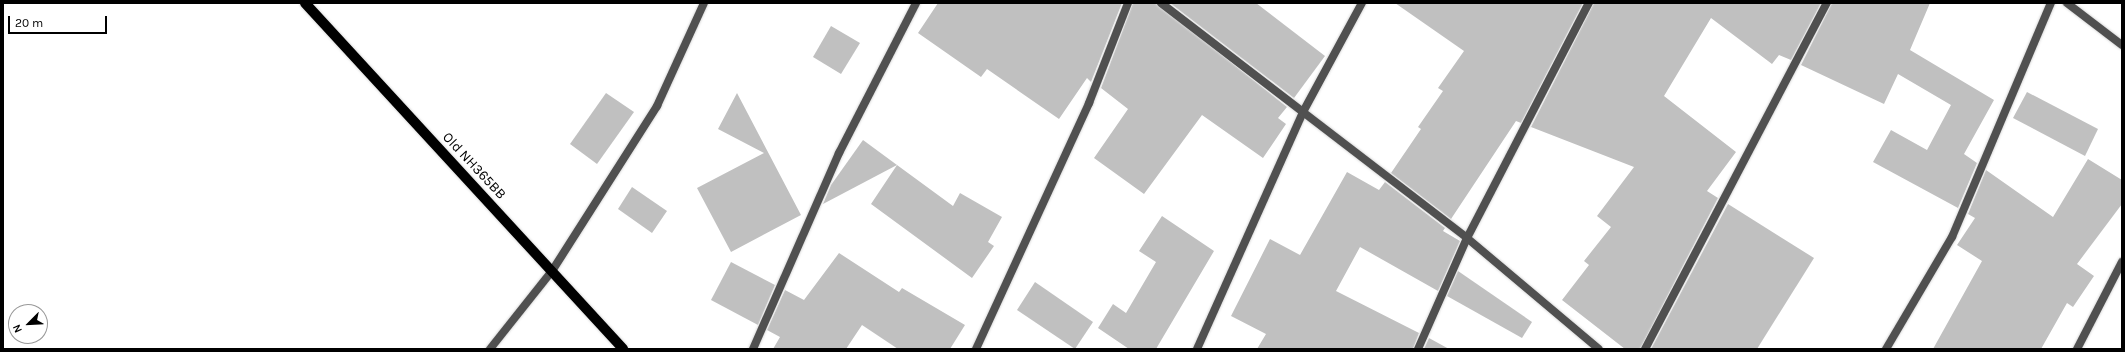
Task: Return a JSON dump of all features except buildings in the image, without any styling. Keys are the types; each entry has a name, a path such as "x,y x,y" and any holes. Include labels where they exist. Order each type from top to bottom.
{"main road":[{"name":"Old NH365BB","path":"305,3 623,349"}],"street":[{"path":"490,349 552,271 657,106 704,3"},
{"path":"753,349 839,152 916,3"},
{"path":"976,349 1089,102 1128,3"},
{"path":"1161,3 1467,238 1599,349"},
{"path":"1197,349 1303,112 1362,3"},
{"path":"1418,349 1467,238 1589,3"},
{"path":"1644,349 1827,3"},
{"path":"1886,349 1952,237 2051,3"},
{"path":"2067,3 2122,45"},
{"path":"2077,349 2122,262"}]}
